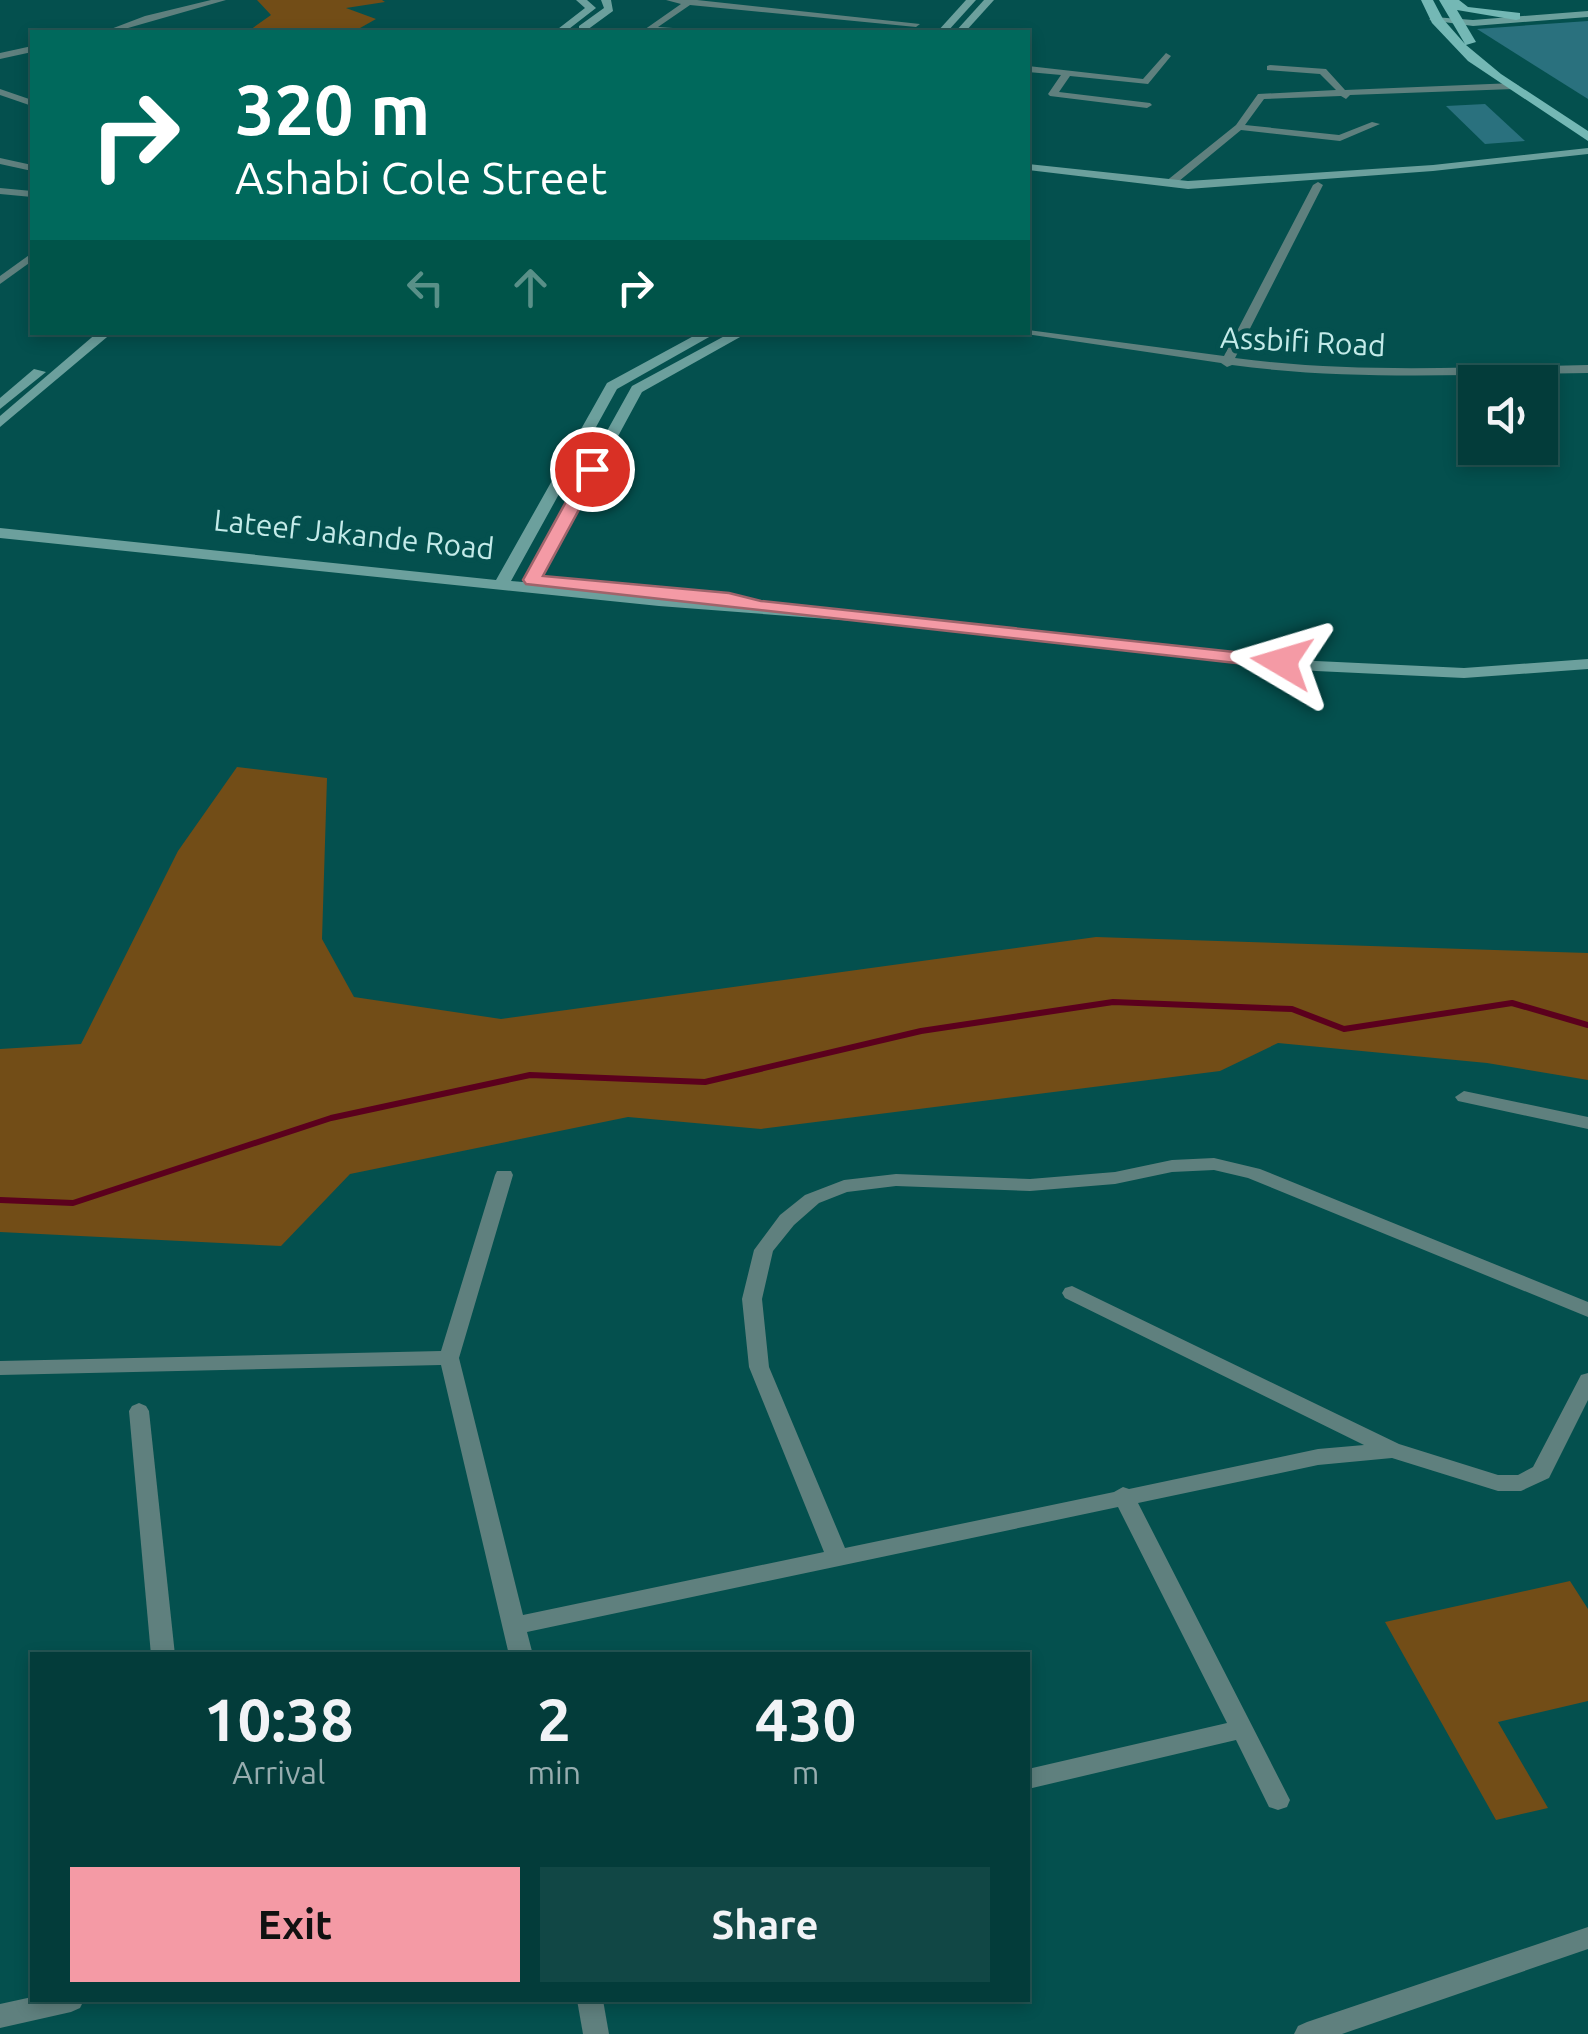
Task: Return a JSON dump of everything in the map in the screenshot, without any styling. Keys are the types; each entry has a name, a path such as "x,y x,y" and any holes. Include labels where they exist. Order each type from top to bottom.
{"main road":[{"path":"1427,0 1443,33 1588,137"},
{"path":"1448,0 1465,10 1516,18"},
{"path":"1448,0 1456,22 1478,50 1588,126"},
{"path":"1478,50 1474,29 1516,18"}],"street":[{"path":"113,30 222,0"},
{"path":"562,30 591,8 581,0"},
{"path":"580,30 609,9 606,0"},
{"path":"670,0 916,24"},
{"path":"944,30 971,0"},
{"path":"951,22 964,28 989,0"},
{"path":"649,30 686,4"},
{"path":"1434,20 1456,22 1588,12"},
{"path":"1443,33 1456,22"},
{"path":"0,56 30,49"},
{"path":"1030,70 1145,82 1166,56"},
{"path":"1270,68 1323,71 1346,96"},
{"path":"1068,74 1053,94 1147,104"},
{"path":"1169,184 1239,126 1261,96 1346,96 1514,86"},
{"path":"0,92 30,101"},
{"path":"1239,126 1340,138 1375,124"},
{"path":"1030,175 1175,193 1318,185 1526,164 1588,151"},
{"path":"0,161 30,168"},
{"path":"1030,167 1169,184 1588,164"},
{"path":"1227,363 1318,185"},
{"path":"0,191 30,194"},
{"path":"0,280 30,258"},
{"name":"Assbifi Road","path":"1030,334 1227,363 1396,372 1588,369"},
{"path":"1,416 83,335"},
{"path":"1,416 103,335"},
{"path":"503,581 612,386 706,335"},
{"path":"530,584 638,389 738,335"},
{"name":"Lateef Jakande Road","path":"0,529 659,601 761,606 1382,671 1516,672 1588,664"},
{"path":"527,534 555,537"},
{"path":"1464,1097 1588,1123"},
{"path":"836,1556 759,1367 752,1298 764,1250 787,1220 812,1199 844,1186 896,1180 1030,1185 1214,1164 1253,1173 1588,1310"},
{"path":"504,1175 449,1358 520,1652"},
{"path":"1072,1293 1392,1450 1498,1483 1521,1483 1542,1472 1588,1380"},
{"path":"0,1368 449,1358"},
{"path":"138,1411 163,1652"},
{"path":"515,1626 1123,1496 1318,1457 1392,1450"},
{"path":"1123,1496 1278,1800"},
{"path":"1030,1779 1241,1728"},
{"path":"1307,2034 1588,1938"},
{"path":"0,2016 61,2002"},
{"path":"590,2002 596,2034"}],"shaded area":[{"path":"257,0 385,2 346,8 376,19 357,30 250,30 271,15"},
{"path":"237,767 327,778 322,939 354,997 501,1019 1096,937 1588,953 1588,1080 1487,1063 1278,1043 1220,1071 761,1129 628,1117 350,1174 281,1246 0,1232 0,1049 81,1044 178,851"},
{"path":"1570,1581 1588,1609 1588,1701 1498,1722 1548,1808 1496,1820 1385,1622"}],"building":[{"path":"1588,21 1588,99 1477,29"},
{"path":"1485,104 1525,141 1485,144 1446,106"}],"waterway":[{"path":"0,1200 73,1203 331,1118 530,1075 705,1082 921,1031 1113,1002 1292,1009 1344,1029 1512,1003 1588,1025"}],"route":[{"path":"592,469 532,580 729,598 761,606 1282,662"}]}
